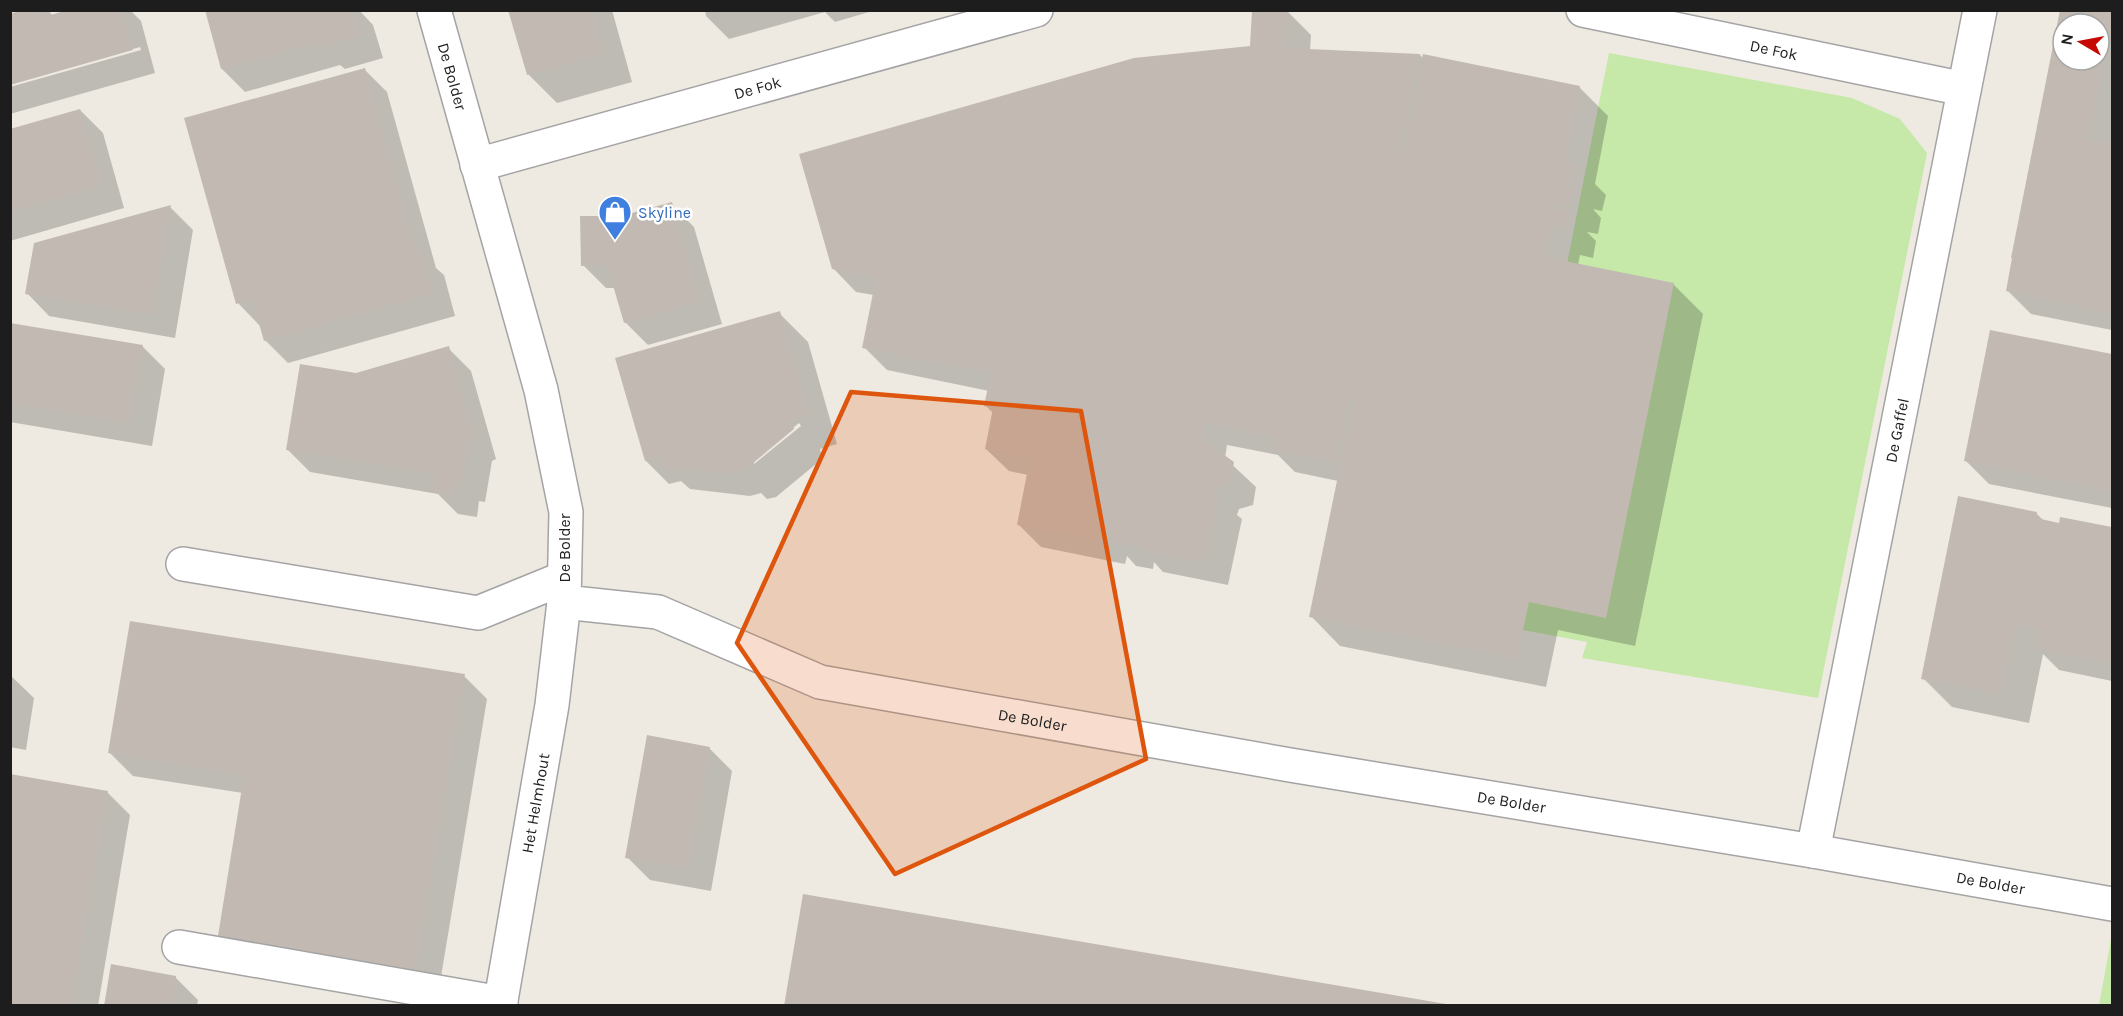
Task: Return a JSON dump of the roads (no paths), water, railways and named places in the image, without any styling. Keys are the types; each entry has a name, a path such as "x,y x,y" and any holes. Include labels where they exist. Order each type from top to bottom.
{"street":[{"name":"De Bolder","path":"434,10 542,390 566,512 564,590 658,612 820,682 1290,765 1813,851 2112,904"},
{"name":"De Fok","path":"477,165 1036,10"},
{"name":"De Fok","path":"1583,10 1964,89"},
{"name":"De Gaffel","path":"1813,851 1980,10"},
{"path":"183,564 478,613 564,590"},
{"name":"Het Helmhout","path":"500,1004 552,705 564,590"},
{"path":"179,947 500,1004"}],"place":[{"name":"Skyline","path":"615,241"}]}
